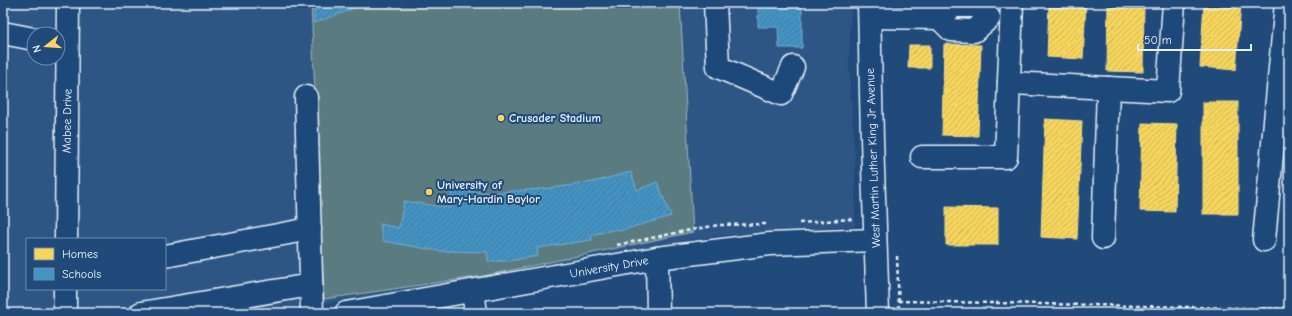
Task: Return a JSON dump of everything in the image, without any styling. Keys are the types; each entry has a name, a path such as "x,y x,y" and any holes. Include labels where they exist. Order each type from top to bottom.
{"street":[{"name":"Mabee Drive","path":"65,26 68,3"},
{"path":"715,3 718,67 781,94 793,67"},
{"path":"1009,83 1168,91 1174,3"},
{"path":"1264,240 1286,3"},
{"path":"870,10 938,18 951,30 974,31 989,18 1012,10 1006,157 922,157"},
{"name":"West Martin Luther King Jr Avenue","path":"870,10 878,313"},
{"path":"3,33 26,37"},
{"name":"Mabee Drive","path":"63,66 66,238"},
{"path":"1103,238 1108,88"},
{"path":"306,97 312,313"},
{"path":"166,256 310,229"},
{"name":"University Drive","path":"346,313 657,258 770,244 875,240"},
{"path":"657,258 658,313"},
{"path":"140,313 311,285"},
{"path":"64,313 65,290"},
{"path":"472,291 476,313"}],"path":[{"path":"897,256 899,313"},
{"path":"898,301 1289,308"}],"shaded area":[{"name":"University of Mary-Hardin Baylor","path":"3,3 851,3 849,67 855,158 855,226 714,236 602,256 480,281 256,313 3,313"}],"green space":[{"name":"Crusader Stadium","path":"311,3 680,3 693,232 483,276 324,299"}],"building: Homes":[{"path":"1049,3 1086,3 1083,59 1047,57"},
{"path":"1108,3 1144,3 1143,72 1107,71"},
{"path":"1204,3 1241,3 1236,70 1200,67"},
{"path":"944,44 981,45 978,136 942,135"},
{"path":"909,45 930,45 930,68 908,68"},
{"path":"1203,102 1238,102 1238,214 1203,214"},
{"path":"1045,119 1082,121 1077,239 1041,237"},
{"path":"1142,123 1177,124 1175,212 1140,211"},
{"path":"946,207 998,208 998,245 946,245"}],"building: Schools":[{"path":"314,3 369,3 314,23"},
{"path":"758,3 802,3 802,48 779,48 778,27 758,27"},
{"path":"631,172 637,190 657,182 671,216 619,231 617,229 591,235 592,240 537,248 538,256 508,261 488,261 487,252 439,251 383,241 380,224 399,228 404,201 450,208 452,190 491,193 552,188 593,182"}],"place":[{"name":"Crusader Stadium","path":"501,118"},
{"name":"University of Mary-Hardin Baylor","path":"429,192"}]}
